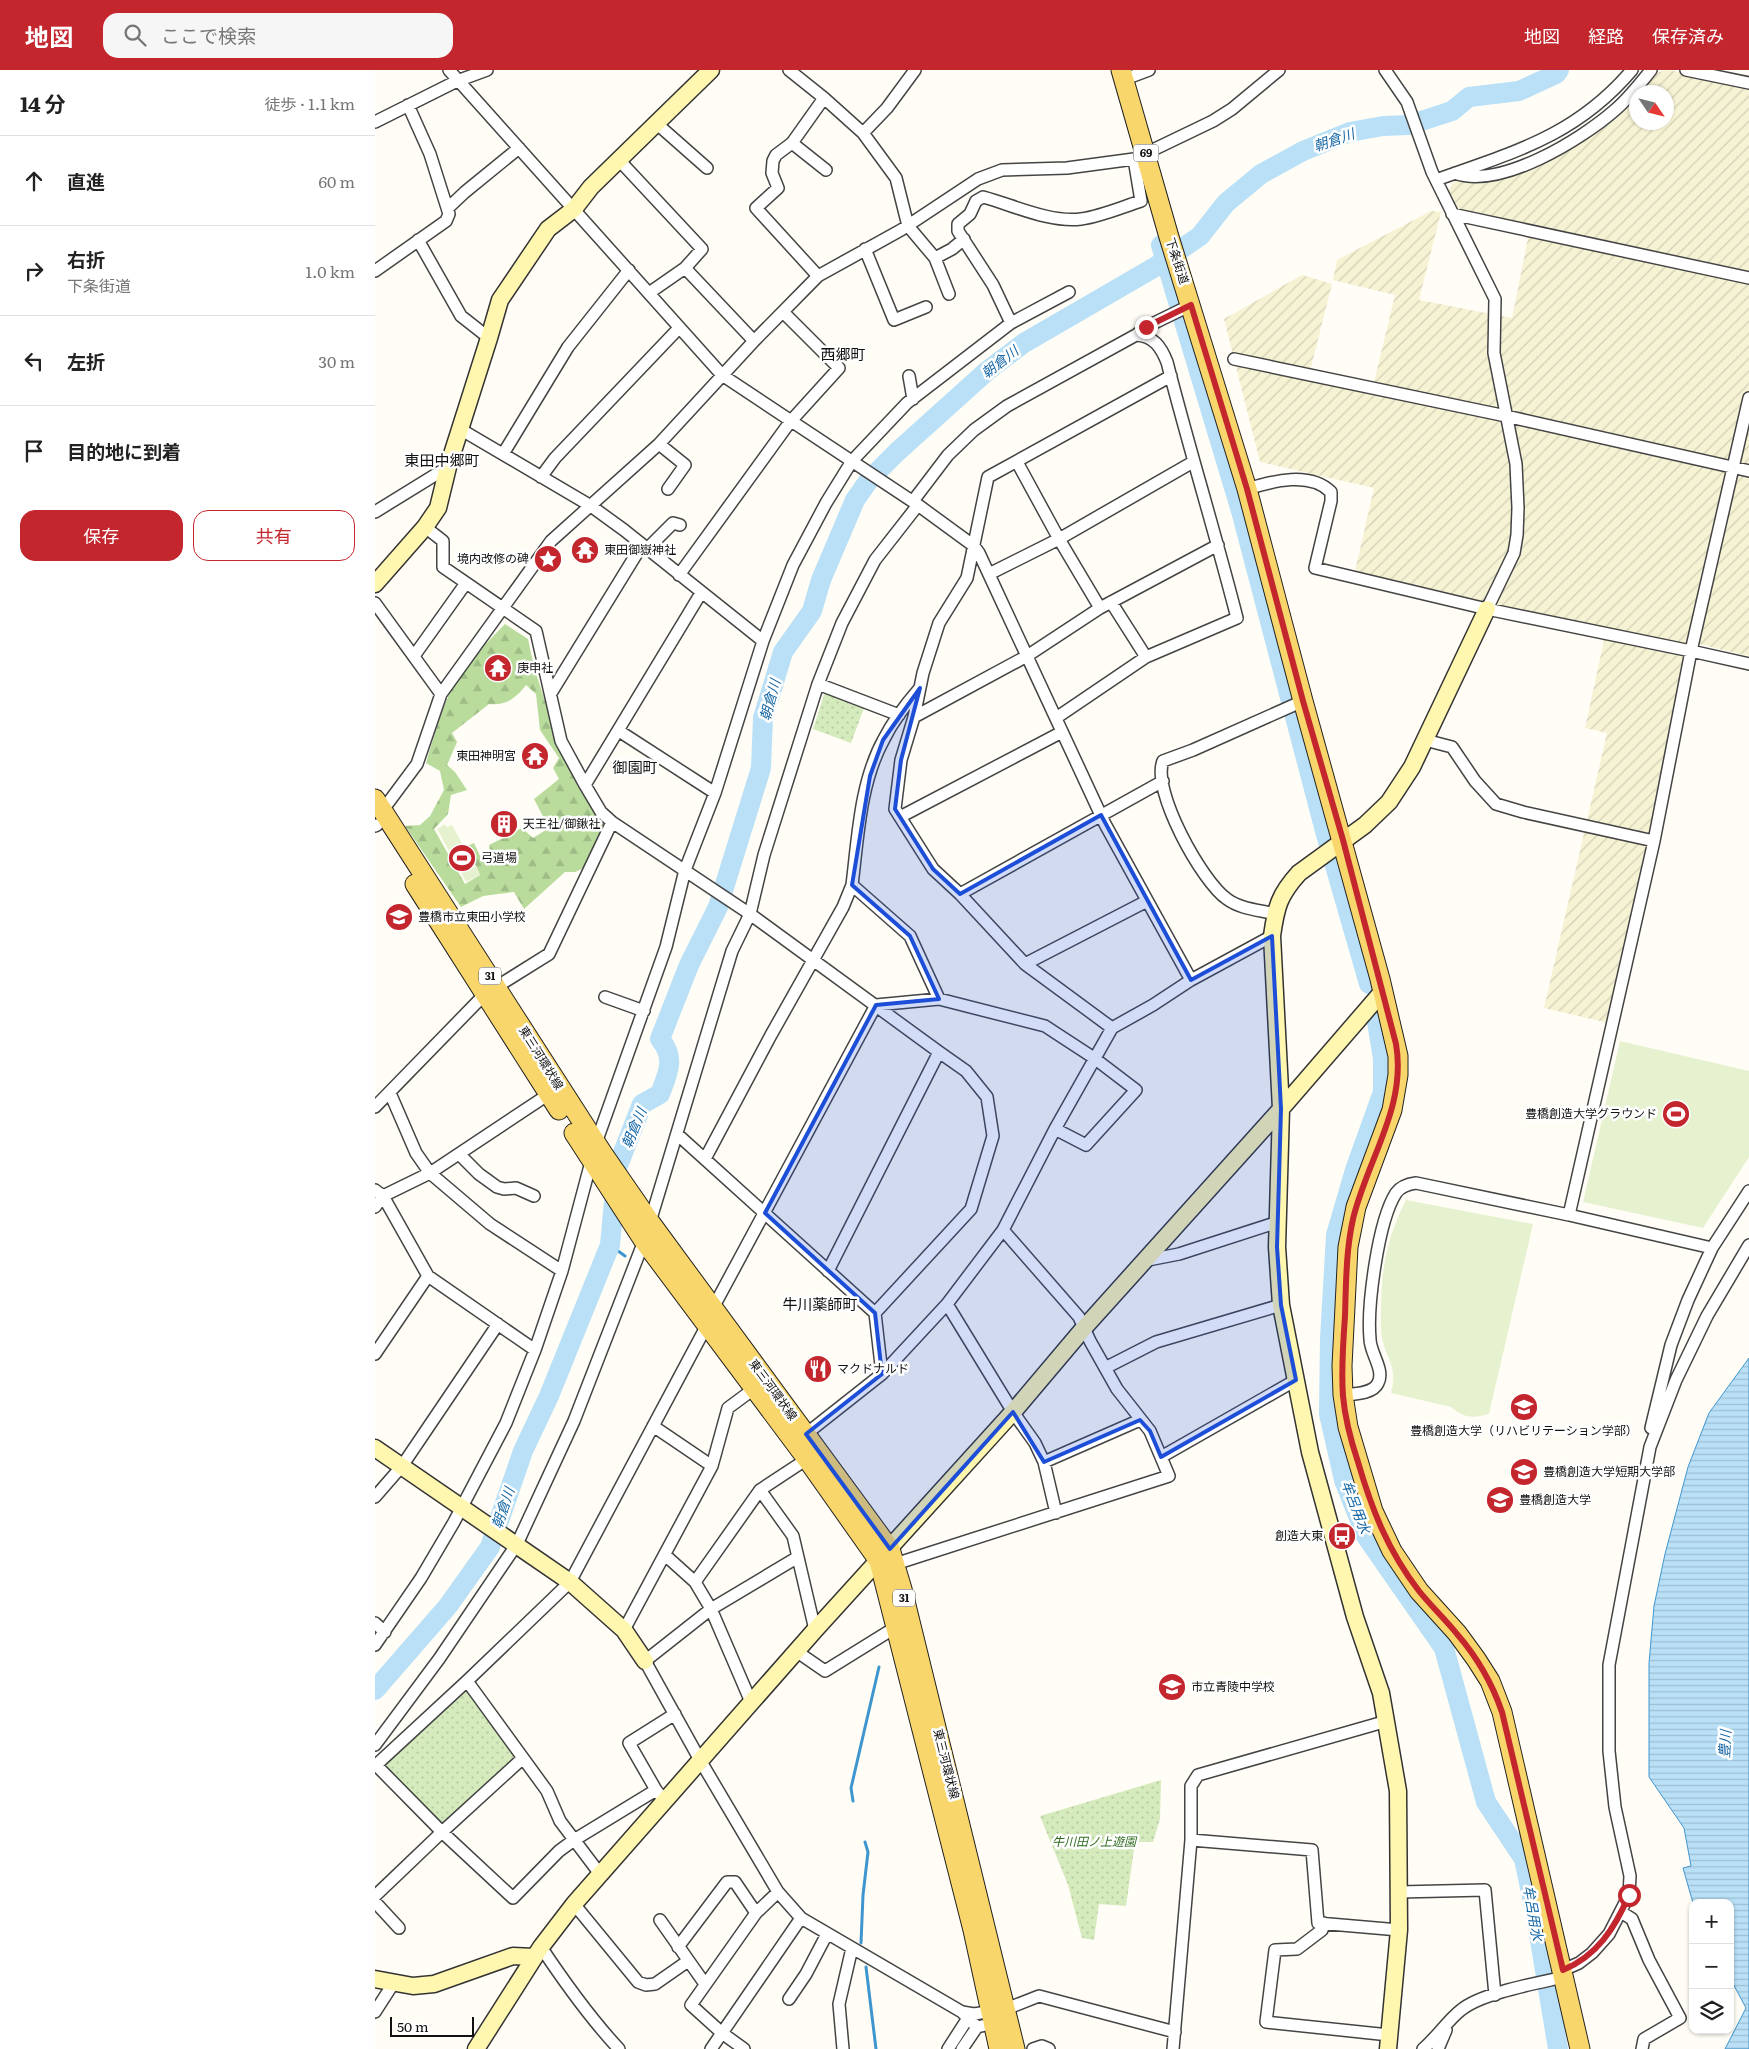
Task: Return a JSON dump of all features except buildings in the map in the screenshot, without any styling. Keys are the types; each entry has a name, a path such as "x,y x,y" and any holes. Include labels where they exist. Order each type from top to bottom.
{"main road":[{"name":"下条街道","path":"1123,74 1140,156 1169,237 1186,308 1247,489 1383,991 1397,1050 1398,1075 1390,1118 1357,1207 1350,1233 1346,1280 1343,1396 1352,1441 1373,1511 1381,1528 1409,1577 1427,1602 1467,1646 1483,1670 1496,1695 1502,1712 1561,1976 1580,2049"},
{"name":"東三河環状線","path":"377,816 597,1158"},
{"name":"東三河環状線","path":"491,991 549,1094 710,1317 755,1388 807,1459 888,1558 896,1627 973,1930 999,2049"},
{"name":"東三河環状線","path":"710,1317 806,1434 888,1558 992,2017 1015,2049"}],"street":[{"path":"449,70 722,375 790,422 913,501 974,546 989,574 1101,815 1191,980"},
{"path":"376,120 457,81 487,70"},
{"path":"375,584 425,527 438,508 448,467 489,338 499,300 548,229 575,209 591,187 711,70"},
{"path":"789,70 863,133 896,178 908,226 935,258 949,294"},
{"path":"863,133 887,108 915,70"},
{"path":"1123,74 1149,70"},
{"path":"1324,1924 1322,1930 1297,1949 1275,1950 1266,2022 1389,2042 1399,1930 1398,1791 1381,1693 1355,1617 1310,1452 1281,1304 1277,1247 1281,1109 1272,936 1275,914 1283,893 1299,873 1365,825 1389,802 1412,767 1511,560 1517,535 1518,508 1516,464 1494,353 1495,299 1434,176 1407,102 1385,70"},
{"path":"1434,176 1455,173 1533,145 1560,132 1596,107 1631,70"},
{"path":"1455,173 1474,176 1498,173 1518,169 1545,156 1594,127 1632,94 1651,70"},
{"path":"1686,70 1749,84"},
{"path":"377,816 417,764 441,694 551,541 659,444 817,276 908,226 988,174 1003,170 1067,168 1140,156 1213,121 1233,109 1277,71"},
{"path":"817,276 756,208 778,188 772,173 773,161 776,155 792,143 824,98"},
{"path":"375,271 446,221 449,214 430,154 408,105"},
{"path":"657,123 707,168"},
{"path":"792,143 826,170"},
{"path":"448,208 519,148"},
{"path":"1011,323 993,285 959,231 958,224 970,214 976,201 983,197 1019,209 1063,219 1080,219 1093,216 1141,201 1140,156"},
{"path":"619,160 702,249 685,268 649,293"},
{"path":"1452,214 1749,278"},
{"path":"935,258 952,249 964,239"},
{"path":"419,240 461,316 489,338"},
{"path":"865,248 894,320 926,307"},
{"path":"685,268 754,341"},
{"path":"503,454 568,347 629,270"},
{"path":"375,1645 421,1578 464,1510 506,1423 535,1350 666,948 688,872 763,641 793,566 826,503 855,464 913,399 1011,323 1069,292"},
{"path":"375,1745 439,1659 514,1542 574,1420 677,1134 732,952 818,684 842,623 875,560 913,501 947,455 974,430 1007,406 1136,335 1146,327 1186,308"},
{"path":"679,575 790,422 839,368 783,312"},
{"path":"541,477 555,458 679,328"},
{"path":"1056,718 1146,657 1237,618 1218,544 1162,349 1151,338 1136,335"},
{"path":"1234,358 1506,416 1749,471"},
{"path":"909,376 913,399"},
{"path":"1112,1028 1025,964 960,894 933,869 895,809 901,760 914,717 923,673 939,623 967,578 988,477 1171,376"},
{"path":"1569,1216 1654,841 1691,651 1749,398"},
{"path":"460,429 591,506 763,641"},
{"path":"659,444 685,465 668,489"},
{"path":"1017,462 1100,608"},
{"path":"989,574 1059,538 1193,462"},
{"path":"375,512 448,467"},
{"path":"1247,489 1270,482 1312,480 1324,485 1331,492 1331,501 1315,568 1487,610 1749,664"},
{"path":"551,693 644,547 673,523 680,525"},
{"path":"425,527 443,541 443,567 536,631 561,742 601,812 612,822 746,911 966,1071 987,1097 993,1136 971,1208 875,1313"},
{"path":"914,717 1027,656 1100,608 1218,544"},
{"path":"414,656 466,583"},
{"path":"585,785 701,593"},
{"path":"1111,602 1146,657"},
{"path":"375,603 441,694"},
{"path":"818,684 899,715"},
{"path":"705,1159 843,907 852,885 861,818 870,776 883,740 920,688"},
{"path":"1275,914 1246,907 1228,900 1213,886 1180,833 1169,807 1160,768 1163,761 1193,750 1281,709 1303,701"},
{"path":"619,731 715,793"},
{"path":"900,817 1062,732"},
{"path":"1425,740 1452,747 1475,781 1496,804 1523,812 1654,841"},
{"path":"960,894 1163,781"},
{"path":"375,1107 491,991 549,954 612,822"},
{"path":"852,885 909,936 939,999"},
{"path":"1025,964 1147,901"},
{"path":"806,1434 882,1374 947,1304 1003,1230 1055,1129 1112,1028 1153,1005 1191,980 1272,936"},
{"path":"476,2049 538,1952 660,1795 700,1760 815,1630 888,1558 1084,1328 1281,1109 1383,991"},
{"path":"605,997 644,1011"},
{"path":"875,1005 939,999 1045,1026 1094,1058 1136,1090 1086,1145 1055,1129"},
{"path":"660,1795 574,1840 559,1851 513,1898 442,1832 376,1766 570,1582 875,1005"},
{"path":"828,1271 939,1052"},
{"path":"390,1093 416,1153 429,1173 490,1224 561,1271"},
{"path":"379,1193 429,1173 549,1094"},
{"path":"677,1134 875,1313 882,1374"},
{"path":"459,1154 479,1174 497,1187 504,1189 516,1188 534,1196"},
{"path":"1343,1396 1372,1390 1377,1385 1381,1376 1369,1341 1373,1280 1388,1212 1402,1186 1417,1183 1712,1248"},
{"path":"1653,1438 1650,1430 1671,1344 1712,1248 1749,1191"},
{"path":"375,1206 379,1193"},
{"path":"379,1193 428,1276 535,1350"},
{"path":"1143,1262 1179,1254 1278,1222"},
{"path":"888,1558 1056,1513 1169,1476 1150,1431 1117,1389 1079,1317 1003,1230"},
{"path":"1423,2049 1466,2006 1495,1995 1539,1984 1561,1976 1579,1963 1592,1953 1609,1934 1629,1895 1629,1876 1615,1807 1609,1751 1609,1664 1653,1438 1677,1380 1707,1316 1749,1245"},
{"path":"375,1354 428,1276"},
{"path":"947,1304 1013,1412 1035,1443 1044,1462 1056,1513"},
{"path":"1105,1368 1156,1342 1281,1304"},
{"path":"375,1497 402,1466 498,1324"},
{"path":"1161,1456 1295,1380"},
{"path":"624,1630 712,1466 728,1408 755,1388"},
{"path":"1044,1462 1140,1420"},
{"path":"653,1426 712,1466"},
{"path":"375,1448 570,1582 624,1630 645,1661 700,1760 778,1892 801,1918 965,2015 992,2017"},
{"path":"695,1582 759,1490 807,1459"},
{"path":"759,1490 793,1536 815,1630"},
{"path":"665,1555 695,1582 711,1609 751,1702"},
{"path":"645,1661 711,1609 799,1557"},
{"path":"375,1623 385,1632"},
{"path":"797,1651 825,1672 896,1627"},
{"path":"467,1681 547,1791 560,1821 600,1874"},
{"path":"660,1795 629,1743 675,1714"},
{"path":"1173,2049 1191,1840 1191,1786 1198,1775 1387,1721"},
{"path":"375,1896 523,1758"},
{"path":"1191,1840 1312,1850 1318,1923 1399,1930"},
{"path":"678,1947 727,1882 735,1882 756,1913"},
{"path":"1399,1892 1485,1890 1495,1995"},
{"path":"744,2049 722,2033 691,2004 756,1913 778,1892"},
{"path":"375,1902 399,1928"},
{"path":"574,1904 638,1982 646,1985 655,1984 688,1961"},
{"path":"1621,1912 1632,1919 1649,1960 1680,2018 1644,2039 1642,2049"},
{"path":"711,2049 801,1918"},
{"path":"660,1920 705,1984"},
{"path":"789,1999 806,1974 827,1934"},
{"path":"843,2049 839,2004 852,1948"},
{"path":"375,1979 393,1984 413,1986 434,1984 513,1956 538,1952"},
{"path":"538,1952 595,2023 619,2049"},
{"path":"375,2012 393,1984"},
{"path":"962,2049 992,2017 1039,1996 1175,2032"},
{"path":"965,2015 974,2014 992,2017"},
{"path":"948,2049 965,2015"},
{"path":"1439,2049 1450,2022"},
{"path":"1033,2049 1042,2046 1049,2049"}],"highlighted area":[{"path":"920,688 901,760 895,809 933,869 960,894 1101,815 1191,980 1272,936 1281,1109 1277,1247 1281,1305 1296,1380 1161,1457 1150,1431 1140,1420 1044,1462 1013,1412 890,1549 806,1434 882,1374 875,1313 765,1213 876,1005 939,999 910,936 852,885 870,776 883,740"}],"shaded area":[{"path":"1669,70 1749,87 1749,656 1699,644 1617,1025 1544,1008 1607,733 1585,728 1606,631 1355,571 1374,488 1260,462 1224,319 1302,275 1332,284 1310,371 1374,382 1395,295 1333,280 1337,260 1431,211 1441,212 1419,300 1512,318 1529,233 1463,222 1447,192 1456,179 1501,176 1522,171 1629,98 1629,130 1674,130 1674,85 1643,85 1654,73"}],"green space":[{"path":"505,624 528,639 534,667 559,745 604,824 584,868 575,872 565,872 524,909 514,892 483,896 461,907 405,826 420,825 430,816 444,790 440,771 426,763 438,722 460,675 472,659","holes":["526,685 536,694 540,730 559,758 553,768 559,779 534,799 549,828 533,838 522,828 489,845 490,854 481,858 474,843 467,846 480,875 465,884 434,829 448,814 451,795 467,790 455,772 447,765 457,742 452,733 489,704 501,704 510,700"]},
{"path":"825,692 864,708 851,743 813,729"},
{"name":"弓道場","path":"445,824 447,827 452,825 480,875 466,882 437,829"},
{"name":"豊橋創造大学グラウンド","path":"1620,1041 1749,1071 1749,1157 1703,1228 1583,1202"},
{"path":"1406,1200 1533,1224 1489,1414 1465,1416 1451,1407 1391,1393 1393,1370 1381,1332 1382,1282 1386,1254 1394,1227"},
{"path":"465,1688 517,1756 443,1825 383,1765"},
{"name":"牛川田ノ上遊園","path":"1161,1780 1160,1819 1153,1842 1135,1842 1126,1906 1099,1904 1094,1940 1082,1938 1068,1885 1040,1816"}],"water":[{"name":"豊川","path":"1749,1358 1749,2049 1725,2049 1746,2008 1734,1986 1734,1899 1692,1899 1683,1868 1691,1866 1684,1828 1649,1777 1649,1663 1654,1606 1665,1554 1688,1467 1709,1413"}],"waterway":[{"name":"朝倉川","path":"375,1690 448,1606 490,1547 523,1451 549,1396 610,1245 617,1168 642,1104 660,1094 666,1079 669,1059 665,1046 660,1039 689,965 718,907 761,768 763,718 783,652 812,611 821,580 855,500 869,480 897,452 987,371 1024,343 1155,267 1200,236 1226,203 1261,174 1303,151 1350,132 1383,126 1409,125 1452,111 1469,97 1519,91 1556,74 1559,70"},
{"name":"牟呂用水","path":"1161,245 1241,511 1325,831 1369,984"},
{"name":"牟呂用水","path":"1377,1022 1383,1059 1383,1092 1355,1170 1336,1235 1330,1339 1329,1414 1344,1480 1366,1536 1444,1648 1486,1802 1524,1859 1536,1916 1558,2049"},
{"path":"610,1245 625,1256"},
{"path":"853,1801 851,1788 879,1667"},
{"path":"861,1943 863,1895 868,1852 865,1842"},
{"path":"866,1967 876,2049"}],"place":[{"name":"東田御嶽神社","path":"585,550"},
{"name":"境内改修の碑","path":"548,559"},
{"name":"庚申社","path":"498,668"},
{"name":"東田神明宮","path":"535,756"},
{"name":"天王社/御鍬社","path":"504,824"},
{"name":"弓道場","path":"462,858"},
{"name":"豊橋市立東田小学校","path":"399,917"},
{"name":"豊橋創造大学グラウンド","path":"1676,1114"},
{"name":"マクドナルド","path":"818,1369"},
{"name":"豊橋創造大学（リハビリテーション学部）","path":"1524,1407"},
{"name":"豊橋創造大学短期大学部","path":"1524,1472"},
{"name":"豊橋創造大学","path":"1500,1500"},
{"name":"創造大東","path":"1342,1536"},
{"name":"市立青陵中学校","path":"1172,1687"}],"district":[{"name":"西郷町","path":"843,355"},
{"name":"東田中郷町","path":"442,461"},
{"name":"御園町","path":"635,768"},
{"name":"牛川薬師町","path":"820,1305"}],"route":[{"path":"1146,327 1191,305 1247,489 1338,829 1343,840 1396,1044 1399,1066 1394,1103 1353,1219 1348,1247 1343,1396 1348,1427 1366,1490 1373,1511 1399,1562 1427,1602 1443,1617 1467,1646 1483,1670 1496,1695 1502,1712 1563,1970 1579,1963 1592,1953 1609,1934 1629,1895"}]}
